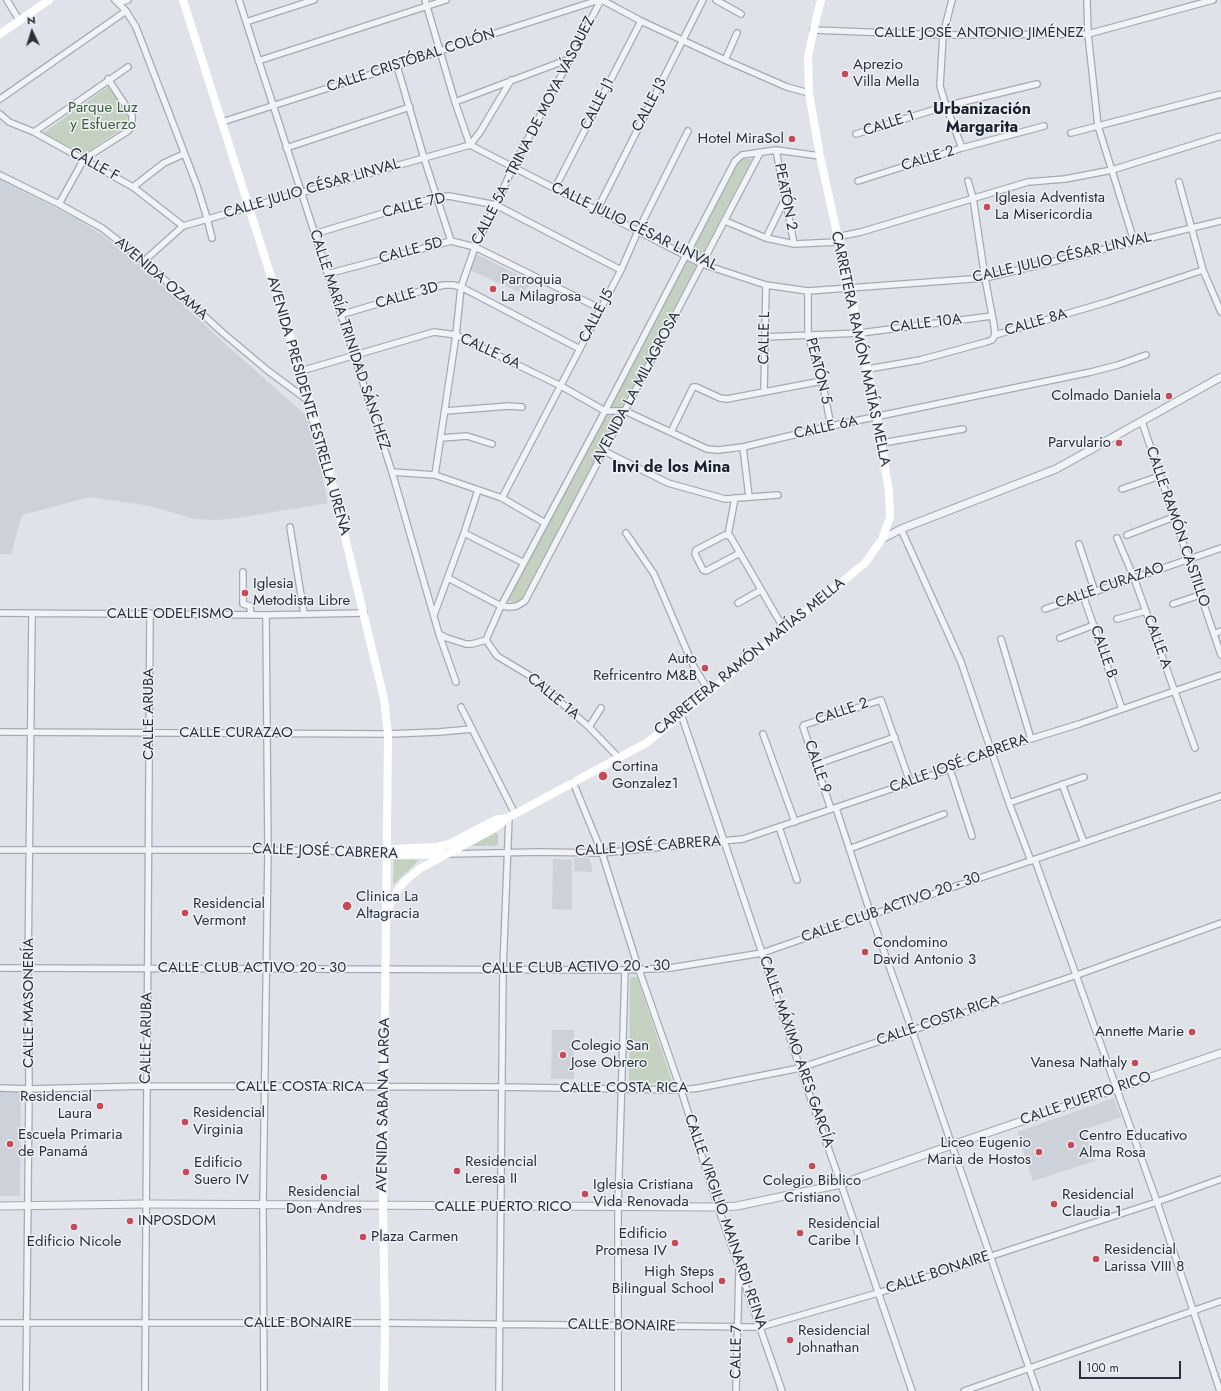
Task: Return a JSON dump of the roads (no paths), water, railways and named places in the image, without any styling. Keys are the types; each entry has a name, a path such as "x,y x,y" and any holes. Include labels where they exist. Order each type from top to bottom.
{"main road":[{"path":"0,34 49,0"},
{"name":"AVENIDA PRESIDENTE ESTRELLA UREÑA","path":"184,0 301,371 332,483 384,699 388,734 388,820"},
{"name":"CARRETERA RAMÓN MATÍAS MELLA","path":"386,852 393,849 437,848 460,839 497,819 509,816 648,742 864,563 882,539 890,517 889,492 882,443 868,369 848,288 820,156 809,93 808,56 821,0"},
{"name":"CARRETERA RAMÓN MATÍAS MELLA","path":"387,911 397,891 406,880 421,868 490,831 509,816"},
{"name":"AVENIDA SABANA LARGA","path":"384,1391 385,1323 383,1206 387,911 386,852 388,820"},
{"name":"CALLE JOSÉ CABRERA","path":"386,852 394,855 446,854"}],"street":[{"path":"7,0 19,20"},
{"path":"117,2 128,0"},
{"name":"CALLE MARÍA TRINIDAD SÁNCHEZ","path":"239,0 392,472 439,634 456,682"},
{"path":"246,22 314,0"},
{"path":"258,61 426,3 446,0"},
{"path":"601,0 641,21 725,60 787,87 809,93"},
{"name":"CALLE CRISTÓBAL COLÓN","path":"222,122 601,0"},
{"name":"CALLE 5A - TRINA DE MOYA VÁSQUEZ","path":"435,475 456,335 461,287 475,247 513,167 601,0"},
{"name":"CALLE J3","path":"596,210 703,0"},
{"path":"716,0 741,14"},
{"path":"952,0 943,35 940,86 962,148"},
{"path":"1088,0 1088,34 1098,126 1134,241"},
{"name":"CALLE JOSÉ ANTONIO JIMÉNEZ","path":"813,30 943,35 1088,34 1213,0"},
{"path":"117,2 126,11 136,27 197,186 212,238"},
{"path":"426,3 455,102 470,145"},
{"path":"0,99 126,11"},
{"name":"CALLE J1","path":"555,188 641,21"},
{"path":"725,60 737,33"},
{"path":"455,102 569,59"},
{"path":"397,66 424,158 451,241"},
{"path":"34,132 128,67"},
{"path":"59,204 84,159 128,131 132,126 132,115 108,80"},
{"path":"470,145 480,132 511,80"},
{"name":"CALLE 1","path":"856,134 946,106 1038,84"},
{"path":"1071,133 1221,94"},
{"path":"286,148 410,107"},
{"name":"CALLE F","path":"0,114 9,122 34,132 133,187 183,226"},
{"name":"CALLE 2","path":"858,181 962,148 1044,126"},
{"name":"CALLE J5","path":"502,498 621,270 638,231 688,131"},
{"path":"725,221 766,238 794,244 838,240 1028,182 1065,179 1112,170 1221,136"},
{"name":"CALLE JULIO CÉSAR LINVAL","path":"144,261 183,226 470,145 702,264 766,285 808,291 985,278 1221,221"},
{"name":"AVENIDA LA MILAGROSA","path":"486,640 501,606 605,411 735,161 742,155 776,150 820,156"},
{"name":"PEATÓN 2","path":"776,150 794,244"},
{"name":"AVENIDA LA MILAGROSA","path":"501,606 517,606 525,602 760,153"},
{"path":"133,187 164,163 184,154"},
{"name":"AVENIDA OZAMA","path":"0,175 59,204 102,228 144,261 223,334 267,370 310,402"},
{"path":"968,181 974,198 985,278 995,335"},
{"path":"1179,182 1204,270 1221,312"},
{"name":"CALLE 7D","path":"314,234 437,197 449,196 496,205 621,270"},
{"path":"766,238 785,198"},
{"name":"CALLE 5D","path":"327,274 451,241 475,247 601,309"},
{"name":"CALLE 8A","path":"868,369 920,360 986,342 992,340 995,335 1107,302 1204,270"},
{"name":"CALLE 3D","path":"340,315 444,285 453,285 461,287 580,349"},
{"name":"CALLE L","path":"764,392 766,285"},
{"name":"PEATÓN 5","path":"808,291 808,335 822,381 831,426"},
{"name":"CALLE 10A","path":"765,336 860,333 992,316"},
{"name":"CALLE 6A","path":"301,371 434,332 456,335 561,386 605,411 625,411 707,449 718,450 743,447 831,426 1091,372 1146,355"},
{"path":"882,539 901,528 1056,468 1142,422 1221,377"},
{"path":"671,432 693,387 724,399 822,381"},
{"path":"445,411 509,406 522,407"},
{"name":"CALLE RAMÓN CASTILLO","path":"1142,422 1221,655"},
{"path":"882,443 963,429"},
{"path":"440,438 467,436 492,444"},
{"path":"743,447 748,497"},
{"path":"604,451 668,484 725,499 778,495"},
{"path":"392,472 435,475 502,498 545,523"},
{"path":"1122,489 1160,476"},
{"path":"434,615 478,490"},
{"path":"735,498 728,535 784,629"},
{"path":"1127,534 1174,517"},
{"path":"290,527 304,614"},
{"path":"901,528 961,662 1009,803 1033,860 1077,975 1157,1202 1220,1391"},
{"path":"464,533 524,564"},
{"path":"626,533 654,574 686,651 709,691"},
{"path":"728,535 725,535 696,550 695,554 703,570 706,571 740,553"},
{"name":"CALLE A","path":"1117,538 1134,578 1195,748"},
{"path":"1079,544 1095,592"},
{"name":"CALLE CURAZAO","path":"1045,609 1221,548"},
{"path":"243,572 243,604 250,606 251,615"},
{"path":"448,578 501,606"},
{"path":"738,603 761,590"},
{"path":"1173,604 1200,595"},
{"name":"CALLE B","path":"1083,596 1122,709"},
{"path":"1117,619 1146,611"},
{"name":"CALLE ODELFISMO","path":"0,613 266,615 364,613"},
{"name":"CALLE ARUBA","path":"145,1391 150,613"},
{"name":"CALLE MASONERÍA","path":"26,1391 29,1089 28,969 32,614"},
{"path":"264,1391 263,1205 265,968 268,850 266,615"},
{"path":"1060,638 1094,625"},
{"path":"1214,634 1221,631"},
{"path":"439,634 466,644 486,640"},
{"path":"1001,639 1031,738"},
{"name":"CALLE 1A","path":"486,640 497,656 532,677 589,727 619,758"},
{"name":"CALLE JOSÉ CABRERA","path":"446,854 602,853 743,839 950,769 992,751 1221,675"},
{"name":"CALLE 2","path":"803,725 881,700 895,737"},
{"path":"461,707 472,729 509,816 503,969 499,1391"},
{"path":"589,727 602,708"},
{"name":"CALLE MÁXIMO ARES GARCÍA","path":"681,714 800,1068 912,1391"},
{"name":"CALLE 9","path":"803,725 816,765 849,849 870,915 952,1144 1036,1391"},
{"name":"CALLE CURAZAO","path":"0,732 388,734 472,729"},
{"path":"763,734 794,822"},
{"path":"816,765 895,737 910,782"},
{"path":"950,769 972,836"},
{"path":"1009,803 1084,777"},
{"name":"CALLE VIRGILIO MAINARDI REINA","path":"573,782 602,853 639,970 681,1090 718,1207 782,1391"},
{"path":"1062,784 1084,843"},
{"name":"CALLE CLUB ACTIVO 20 - 30","path":"0,968 639,970 670,968 762,953 1221,796"},
{"path":"849,849 944,814"},
{"path":"779,827 797,880"},
{"name":"CALLE JOSÉ CABRERA","path":"0,850 268,850 386,852"},
{"name":"CALLE COSTA RICA","path":"0,1088 29,1089 146,1086 384,1088 502,1087 681,1090 749,1079 800,1068 1077,975 1221,923"},
{"path":"618,1391 618,1207 625,970"},
{"name":"CALLE PUERTO RICO","path":"0,1206 146,1204 501,1207 737,1206 841,1184 952,1144 1221,1053"},
{"name":"CALLE BONAIRE","path":"0,1323 385,1323 737,1328 760,1327 878,1293 1157,1202 1221,1179"},
{"name":"CALLE 7","path":"736,1391 739,1266"},
{"path":"964,1391 1221,1301"}],"place":[{"name":"Aprezio Villa Mella","path":"845,74"},
{"name":"Hotel MiraSol","path":"792,139"},
{"name":"Iglesia Adventista La Misericordia","path":"987,207"},
{"name":"Parroquia La Milagrosa","path":"493,289"},
{"name":"Colmado Daniela","path":"1169,396"},
{"name":"Parvulario","path":"1119,443"},
{"name":"Iglesia Metodista Libre","path":"245,593"},
{"name":"Auto Refricentro M&B","path":"705,668"},
{"name":"Cortina Gonzalez1","path":"603,776"},
{"name":"Clinica La Altagracia","path":"347,906"},
{"name":"Residencial Vermont","path":"185,913"},
{"name":"Condomino David Antonio 3","path":"865,952"},
{"name":"Annette Marie","path":"1192,1032"},
{"name":"Colegio San Jose Obrero","path":"563,1055"},
{"name":"Vanesa Nathaly","path":"1135,1063"},
{"name":"Residencial Laura","path":"100,1106"},
{"name":"Residencial Virginia","path":"185,1122"},
{"name":"Escuela Primaria de Panamá","path":"10,1144"},
{"name":"Centro Educativo Alma Rosa","path":"1071,1145"},
{"name":"Liceo Eugenio Maria de Hostos","path":"1039,1152"},
{"name":"Colegio Biblico Cristiano","path":"812,1166"},
{"name":"Residencial Leresa II","path":"457,1171"},
{"name":"Edificio Suero IV","path":"186,1172"},
{"name":"Residencial Don Andres","path":"324,1177"},
{"name":"Iglesia Cristiana Vida Renovada","path":"585,1194"},
{"name":"Residencial Claudia 1","path":"1054,1204"},
{"name":"INPOSDOM","path":"130,1221"},
{"name":"Edificio Nicole","path":"74,1227"},
{"name":"Residencial Caribe I","path":"800,1233"},
{"name":"Plaza Carmen","path":"363,1237"},
{"name":"Edificio Promesa IV","path":"675,1243"},
{"name":"Residencial Larissa VIII 8","path":"1096,1259"},
{"name":"High Steps Bilingual School","path":"722,1281"},
{"name":"Residencial Johnathan","path":"790,1340"}],"district":[{"name":"Urbanización Margarita","path":"982,119"},
{"name":"Invi de los Mina","path":"671,468"}],"park label":[{"name":"Parque Luz y Esfuerzo","path":"103,116"}]}
